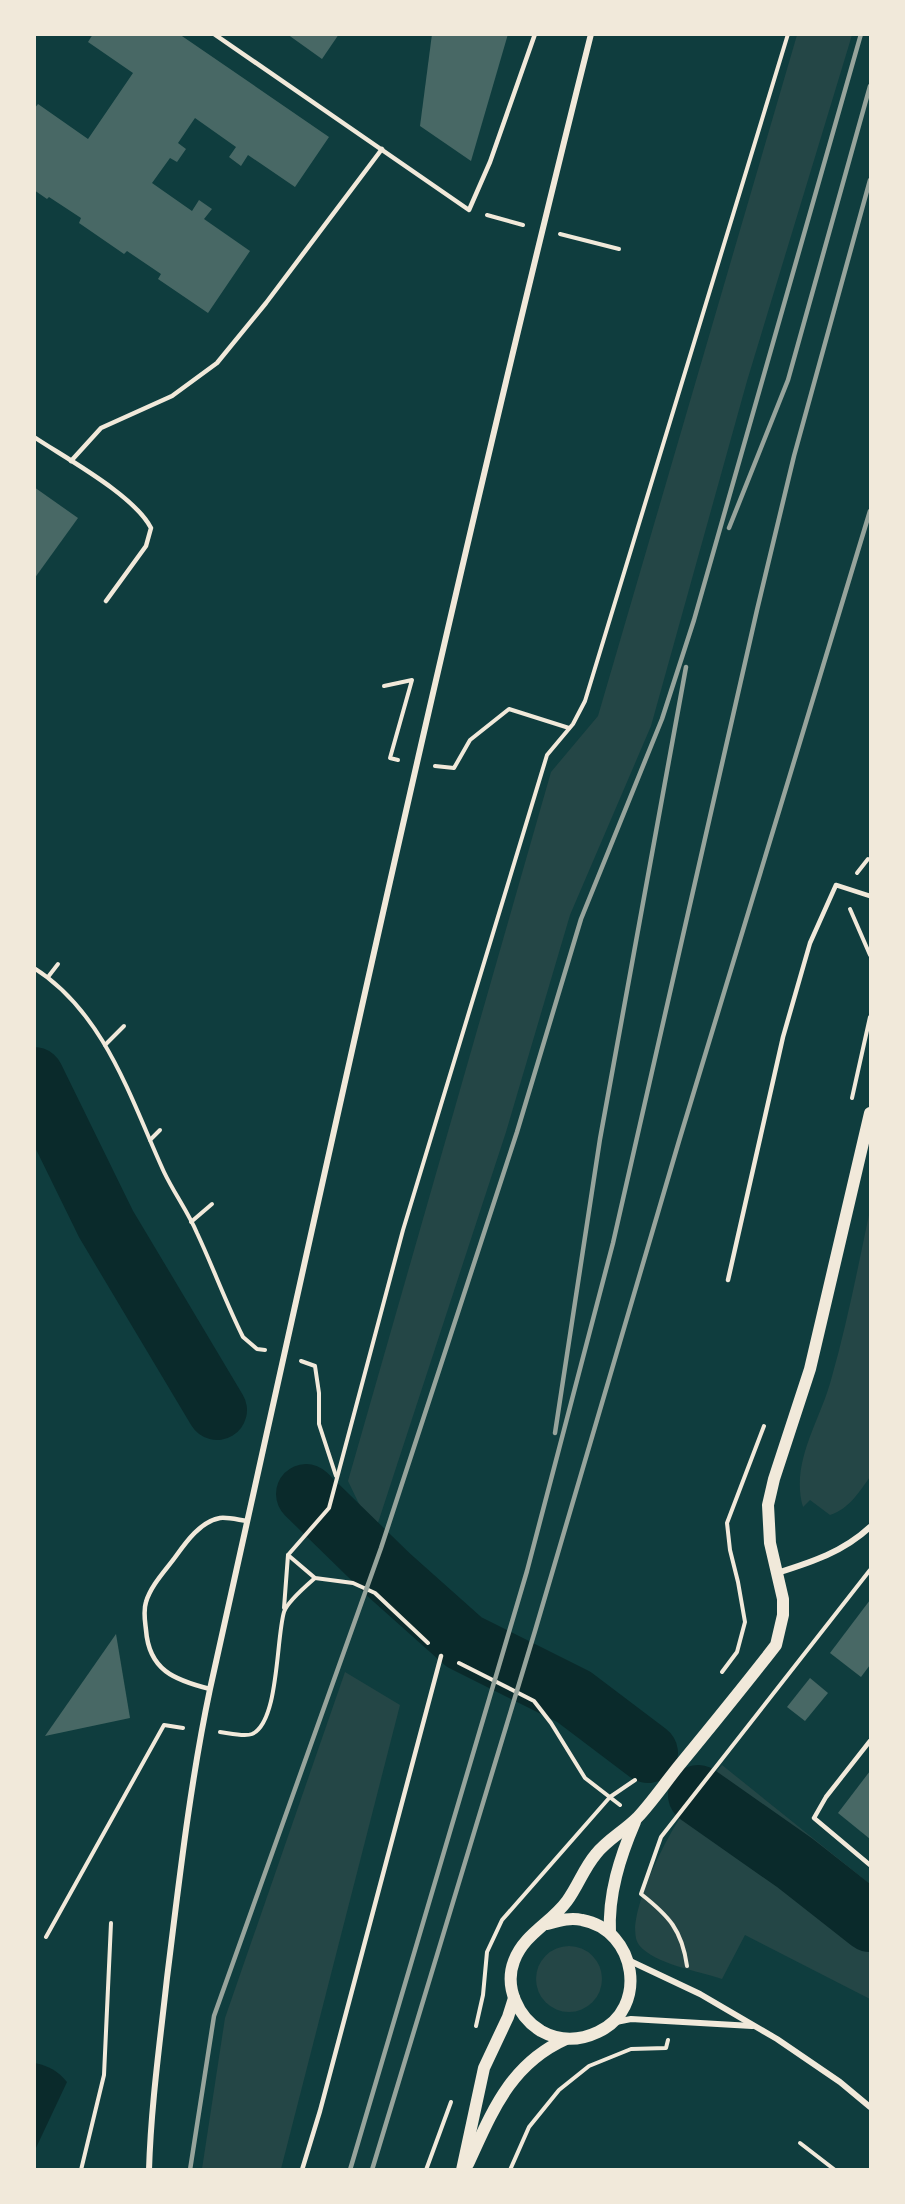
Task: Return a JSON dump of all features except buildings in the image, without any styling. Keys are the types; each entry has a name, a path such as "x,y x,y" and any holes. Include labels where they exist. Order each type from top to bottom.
{"main road":[{"path":"547,1924 567,1901 596,1854 637,1818 776,1645 783,1615 783,1599 768,1520 770,1494 810,1369 870,1113"},
{"path":"610,1933 609,1911 621,1855 637,1818"},
{"path":"564,1919 597,1924 610,1933 621,1945 628,1960 631,1976 630,1992 624,2008 613,2022 599,2032 583,2038 566,2039 549,2035 534,2026 522,2014 514,1998 511,1980 513,1963 520,1947 532,1933 547,1924 564,1919"},
{"path":"464,2169 484,2068 508,2017 514,1998"},
{"path":"464,2169 488,2122 520,2071 546,2048 566,2039"}],"street":[{"path":"149,2169 150,2128 174,1918 201,1730 416,763 542,230 591,34"},
{"path":"777,1573 833,1554 857,1539 870,1527"},
{"path":"628,1960 681,1984 805,2057 870,2107"},
{"path":"613,2022 631,2019 752,2026"}],"lane":[{"path":"214,34 469,210 490,162 535,34"},
{"path":"71,461 101,429 172,396 217,363 266,303 382,149"},
{"path":"34,437 128,500 145,517 151,528 146,546 106,602"},
{"path":"728,1280 783,1037 810,943 836,885 870,896"},
{"path":"210,1689 186,1683 166,1672 152,1657 147,1643 145,1604 151,1591 196,1532 220,1518 247,1521"},
{"path":"302,2169 323,2099 441,1656"},
{"path":"870,1740 826,1797 814,1818 870,1865"}],"path":[{"path":"46,1937 164,1725 249,1735 260,1729 265,1721 271,1701 284,1609 288,1555 329,1508 403,1230 547,755 569,728 585,701 788,34"},
{"path":"384,686 412,680 390,758 454,768 470,740 509,709 569,728"},
{"path":"850,913 870,955"},
{"path":"48,977 58,964"},
{"path":"34,968 48,977 78,1006 116,1062 166,1175 191,1222 243,1337 257,1349 284,1355 315,1366 319,1393 319,1424 336,1476"},
{"path":"851,1101 870,1017"},
{"path":"105,1046 124,1026"},
{"path":"150,1140 160,1130"},
{"path":"191,1222 212,1203"},
{"path":"720,1674 737,1652 745,1622 730,1550 727,1523 767,1420"},
{"path":"288,1555 315,1578 353,1583 375,1593 441,1656 534,1701 551,1723 585,1778 610,1797 634,1782"},
{"path":"681,1984 687,1965 683,1944 674,1924 641,1894 661,1837 870,1570"},
{"path":"284,1609 315,1578"},
{"path":"81,2169 104,2075 111,1923"},
{"path":"510,2169 529,2127 559,2090 589,2066 631,2049 666,2048 672,2022"},
{"path":"426,2169 455,2091"},
{"path":"800,2143 835,2169"}],"shaded area":[{"path":"797,35 852,35 747,381 651,726 570,915 506,1132 374,1535 348,1481 551,772 598,716"},
{"path":"870,1210 870,1477 843,1509 830,1515 810,1500 803,1507 800,1474 808,1442 837,1359"},
{"path":"345,1672 400,1705 281,2169 202,2169 225,2018"},
{"path":"722,1765 870,1884 870,1999 745,1935 722,1979 666,1962 646,1952 639,1945 635,1934 636,1918 657,1860 682,1815"},
{"path":"563,1946 575,1946 587,1951 597,1961 602,1979 600,1992 587,2007 575,2012 563,2012 551,2007 541,1997 536,1985 536,1973 541,1961 551,1951"},
{"path":"35,2063 53,2070 67,2082 35,2150"}],"waterway":[{"path":"34,1077 106,1224 217,1410"},
{"path":"306,1494 390,1576 464,1642 574,1697 648,1753"},
{"path":"698,1795 795,1863 870,1922"}],"railway":[{"path":"190,2170 214,2016 381,1548 517,1132 581,919 662,719 694,620 861,34"},
{"path":"729,528 788,380 870,86"},
{"path":"350,2170 527,1571 613,1243 794,456 870,180"},
{"path":"372,2170 535,1631 679,1141 870,511"},
{"path":"555,1433 600,1139 686,667"}]}
